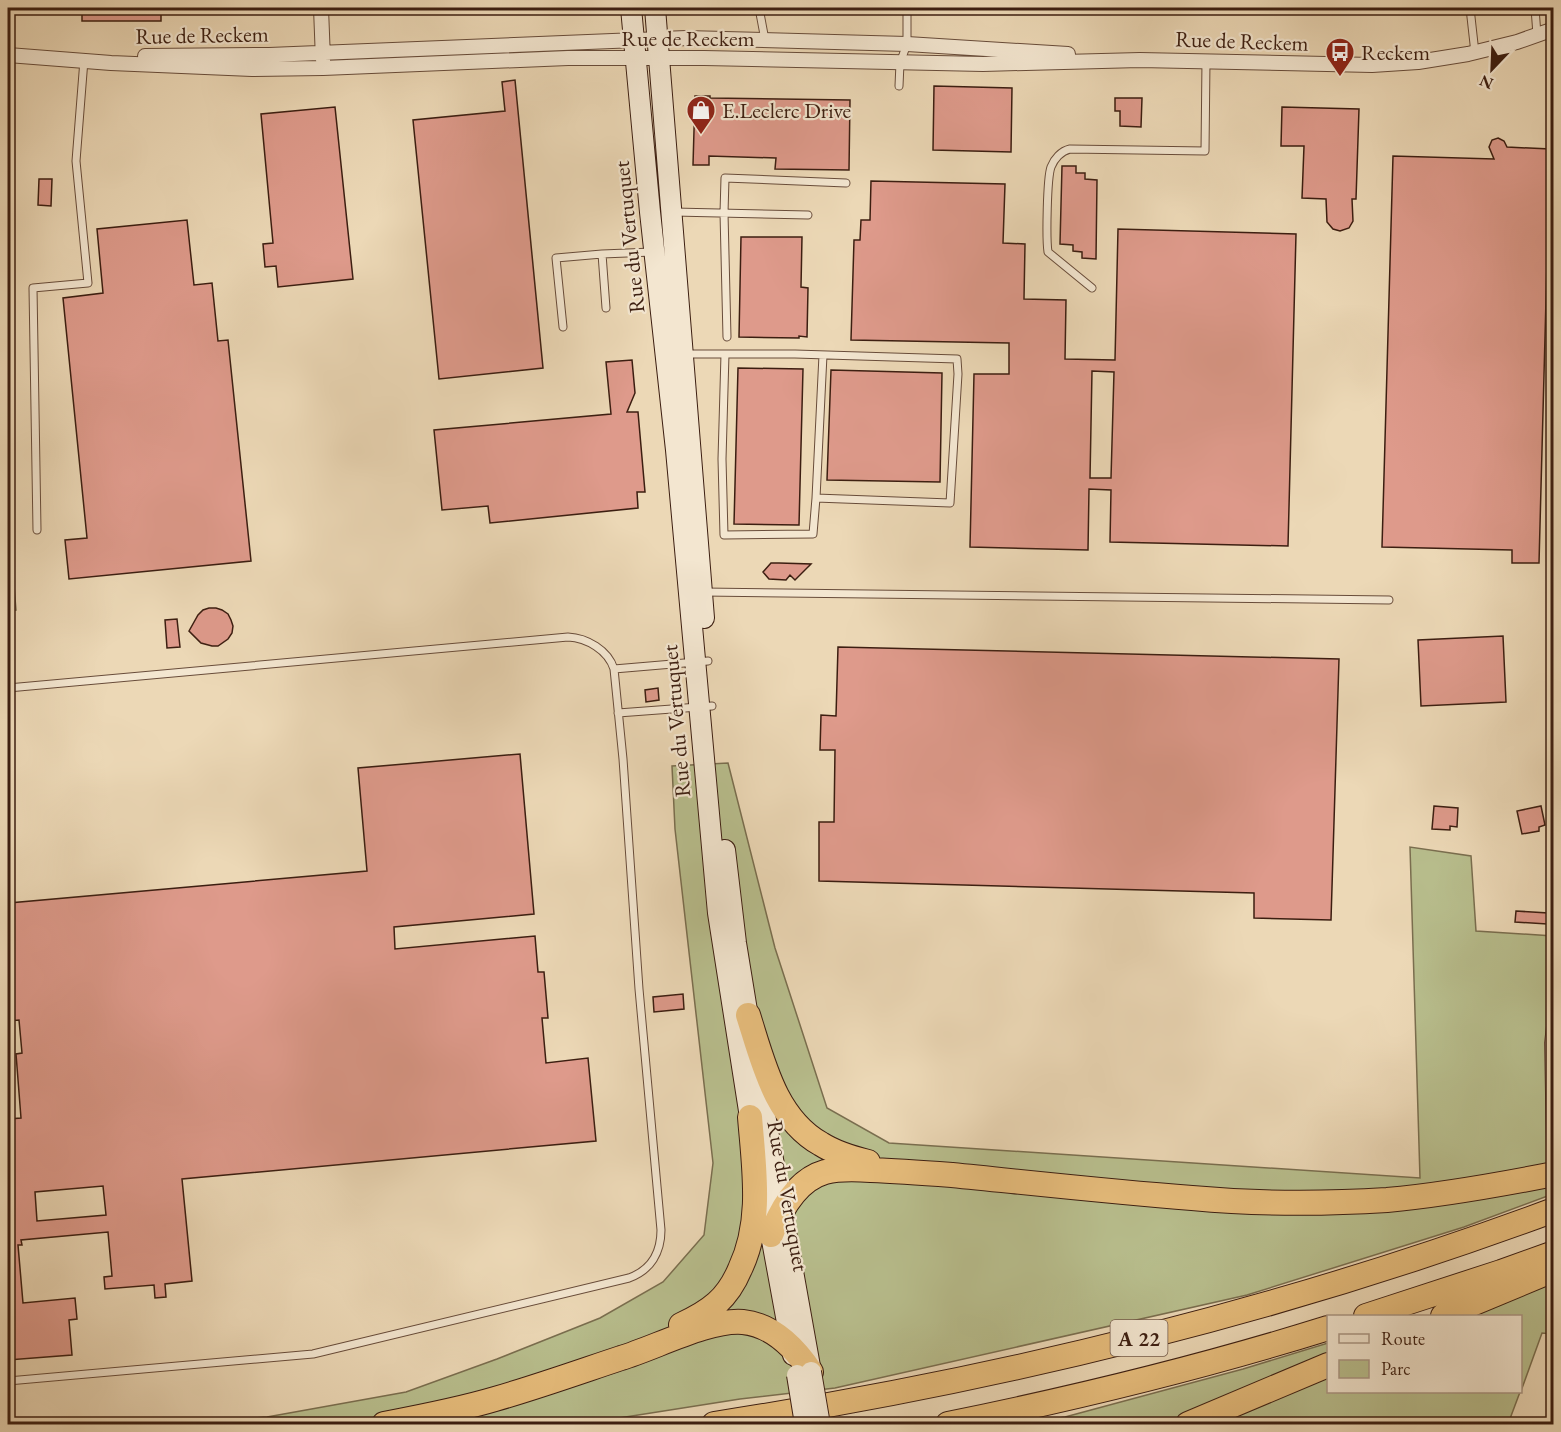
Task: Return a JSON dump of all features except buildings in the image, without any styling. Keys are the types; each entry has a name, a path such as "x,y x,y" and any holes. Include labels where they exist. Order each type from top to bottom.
{"highway":[{"path":"748,1015 772,1085 785,1109 800,1128 818,1143 841,1154 911,1172"},
{"path":"595,1366 709,1310 725,1295 736,1278 747,1254 755,1214 750,1118"},
{"path":"771,1235 782,1211 799,1187 823,1172 850,1169 911,1172 1192,1198 1303,1203 1388,1200 1476,1189 1554,1174"},
{"name":"A 22","path":"714,1425 889,1394 1030,1365 1143,1338 1428,1254 1554,1210"},
{"path":"1372,1315 1554,1253"},
{"path":"1448,1315 1554,1269"},
{"path":"384,1425 494,1399 620,1359 696,1331 732,1322 744,1322 761,1327 782,1339 792,1347 804,1373"},
{"name":"A 22","path":"948,1425 1149,1378 1327,1329"},
{"path":"1188,1425 1327,1366"}],"street":[{"path":"321,8 323,68"},
{"name":"Rue du Vertuquet","path":"631,8 654,252 674,354"},
{"name":"Rue du Vertuquet","path":"655,8 675,251 674,354 705,706 718,913 750,1118 792,1347"},
{"name":"Rue de Reckem","path":"8,55 84,59 634,49 660,58 992,64 1140,60 1379,65 1434,60 1475,53 1554,30"},
{"name":"Rue de Reckem","path":"84,59 252,69 323,68 568,58 634,49 658,38 907,44 993,48 1140,60"},
{"name":"Rue du Vertuquet","path":"705,706 736,943 782,1211 804,1373 805,1425"},
{"path":"1554,1027 1552,1043 1554,1145"},
{"name":"Rue du Vertuquet","path":"804,1373 820,1425"}],"lane":[{"path":"705,8 723,8"},
{"path":"759,8 765,40"},
{"path":"899,87 900,63 907,44 907,8"},
{"path":"1470,8 1475,53"},
{"path":"1535,8 1537,35"},
{"path":"37,530 33,288 88,283 76,161 84,59"},
{"path":"1092,288 1048,252 1049,175 1053,162 1063,152 1070,149 1204,151 1206,61"},
{"path":"727,337 725,178 846,183"},
{"path":"650,212 808,215"},
{"path":"563,327 556,258 675,251"},
{"path":"602,254 606,308"},
{"path":"674,354 957,359 950,503 816,498"},
{"path":"725,354 722,459 724,534 813,534 823,355"},
{"path":"695,592 1389,600"},
{"path":"8,688 568,637 583,640 596,647 609,658 614,669 639,989 661,1230 658,1251 641,1273 629,1278 313,1354 8,1381"},
{"path":"614,669 701,661"},
{"path":"618,713 705,706"}],"green space":[{"path":"8,513 16,610 8,611"},
{"path":"728,763 775,948 827,1108 889,1143 1420,1178 1410,847 1471,856 1476,931 1553,936 1547,1063 1553,1146 1553,1194 1464,1227 1247,1295 835,1388 740,1399 581,1424 182,1424 267,1417 406,1392 600,1318 663,1282 704,1235 713,1163 675,829 672,766"},
{"path":"1553,1282 1553,1334 1542,1333 1522,1388 1522,1315 1467,1315"},
{"path":"1327,1343 1327,1393 1520,1393 1508,1424 1024,1424 1065,1417 1243,1369"}],"place":[{"name":"Reckem","path":"1340,78"},
{"name":"E.Leclerc Drive","path":"701,136"}]}
